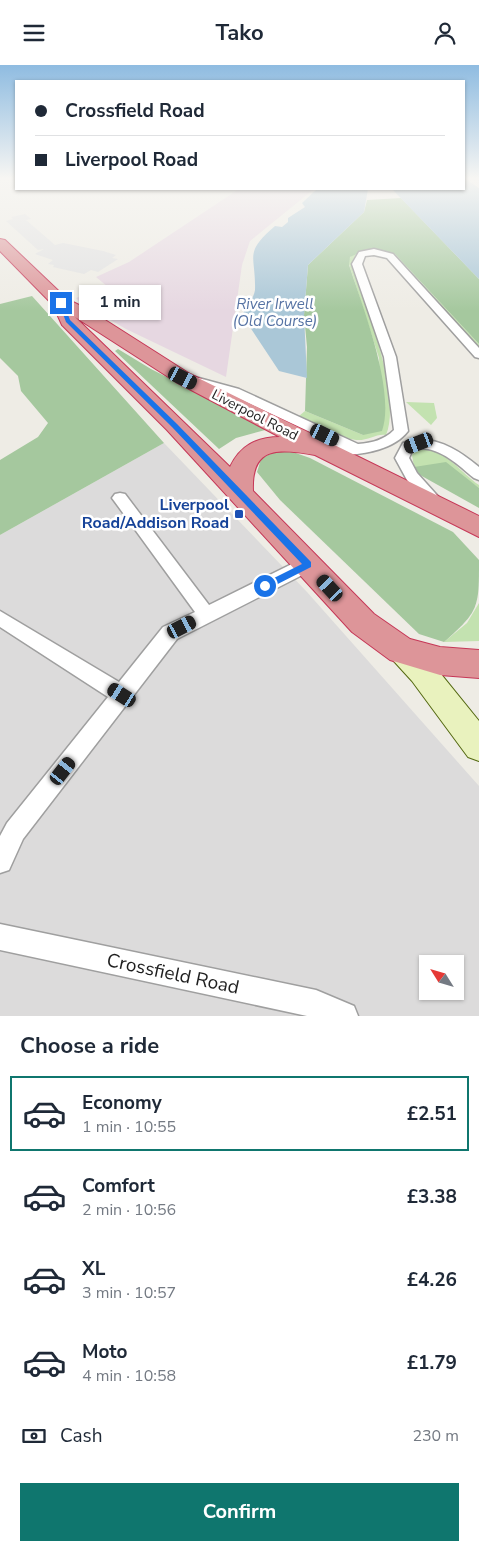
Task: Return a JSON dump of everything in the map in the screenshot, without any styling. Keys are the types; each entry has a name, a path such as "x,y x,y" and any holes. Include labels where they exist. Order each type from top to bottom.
{"highway":[{"name":"Liverpool Road","path":"0,243 61,303 85,315 183,378 479,527"},
{"name":"Liverpool Road","path":"61,303 68,321 240,492 363,623 400,650"},
{"path":"240,492 241,469 246,458 258,448 274,444 287,444 321,449"},
{"path":"400,650 440,661 479,664"}],"main road":[{"path":"400,650 422,672 479,746"}],"street":[{"path":"419,443 401,431 390,357 357,263 362,254 374,252 390,256 479,355"},
{"path":"183,378 235,392 340,442 356,447"},
{"path":"321,449 385,444 395,438 401,431"},
{"path":"441,508 414,481 402,459 408,446 419,443 439,446 479,475"},
{"path":"120,498 206,614"},
{"path":"0,861 15,831 170,633 308,565"},
{"path":"0,618 122,695"},
{"name":"Crossfield Road","path":"0,937 316,1004 344,1016"}],"shaded area":[{"path":"8,222 29,222 55,245 63,243 103,251 116,255 112,258 118,259 98,272 91,270 84,274 53,267 54,265 48,264 53,260 35,254 44,249 38,250"},
{"path":"189,222 273,222 250,241 242,265 226,377 126,329 81,303 76,298 108,287 96,277 129,262"},
{"path":"164,443 307,592 479,786 479,1016 0,1016 0,535"}],"green space":[{"path":"353,222 424,222 479,279 479,344 395,254 368,249 350,257 349,265 376,348 381,371 385,394 385,414 382,431 363,435 305,411 307,347 304,315 308,265"},
{"path":"375,249 395,254 479,344 479,347 393,254 375,250 356,254 351,265 380,350 386,374 390,418 386,435 356,440 334,434 299,416 305,411 363,435 380,377 379,358 348,261 356,253"},
{"path":"32,296 164,443 0,535 0,460 38,437 48,423 21,391 18,376 0,358 0,304"},
{"path":"118,349 151,369 269,429 236,438 219,449 115,351"},
{"path":"406,402 434,403 437,418 431,425"},
{"path":"423,448 446,457 479,485 479,488 472,483 414,467 412,455 415,451"},
{"path":"275,451 290,451 310,458 453,532 479,560 477,599 475,607 464,623 444,642 419,634 280,500 257,472 261,459"},
{"path":"446,462 479,488 479,508 420,475 414,467"},
{"path":"479,603 479,641 444,642 467,623"}],"water":[{"name":"River Irwell (Old Course)","path":"288,222 353,222 308,265 304,315 307,378 279,371 242,315 252,300 255,290 253,255 255,249 265,235 275,226 282,227"},
{"path":"424,222 479,222 479,279"}],"place":[{"name":"Liverpool Road/Addison Road","path":"239,514"}],"route":[{"path":"61,303 68,321 175,425 308,565 265,586"}]}
